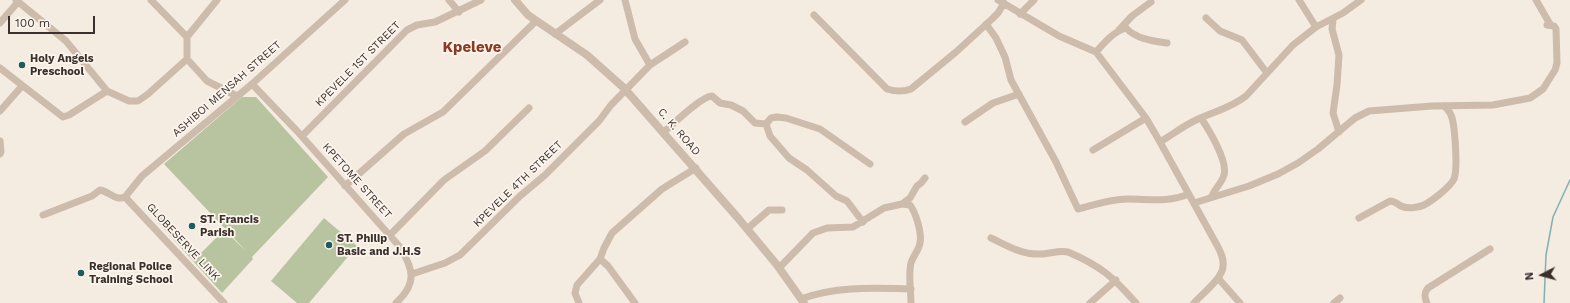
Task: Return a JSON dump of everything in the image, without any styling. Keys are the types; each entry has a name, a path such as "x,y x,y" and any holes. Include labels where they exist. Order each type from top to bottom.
{"street":[{"path":"151,0 186,37 187,59 207,81 237,96"},
{"path":"186,37 217,0"},
{"name":"ASHIBOI MENSAH STREET","path":"125,197 142,176 252,84 345,0"},
{"path":"448,0 459,12"},
{"name":"KPEVELE 1ST STREET","path":"302,136 407,30 417,25 436,22 481,0"},
{"name":"C. K. ROAD","path":"515,0 524,12 536,22 591,58 626,90 696,168 747,229 779,268 802,301"},
{"path":"555,34 600,0"},
{"path":"624,0 636,39 650,65"},
{"path":"1020,14 1034,0"},
{"path":"1299,0 1316,28"},
{"path":"1160,142 1201,118 1231,107 1239,102 1293,45 1316,28 1333,20 1360,0"},
{"path":"1194,203 1212,196 1249,186 1278,174 1298,163 1355,118 1369,111 1444,106 1493,105 1530,98 1539,92 1555,70 1557,63 1557,34 1554,26 1549,25 1536,0"},
{"path":"0,23 17,1 66,41 106,91 129,101 138,101 187,59"},
{"path":"814,15 887,89 895,92 903,92 912,89 956,52 998,13 1001,2 1060,36 1096,52 1146,118 1222,256 1223,270 1218,278 1194,303"},
{"path":"1096,52 1132,16 1151,2"},
{"path":"1206,18 1220,31 1242,40 1267,73"},
{"path":"1333,20 1332,29 1339,55 1333,113 1339,132"},
{"path":"345,186 404,134 443,112 536,22"},
{"path":"986,24 996,38 1007,62 1011,80 1056,162 1078,209 1109,201 1126,199 1168,200 1189,194"},
{"path":"1119,30 1126,28 1132,34 1156,42 1167,43"},
{"name":"KPEVELE 4TH STREET","path":"412,274 445,263 460,255 520,196 545,175 599,121 610,105 650,65 685,42"},
{"path":"0,68 64,117 106,91"},
{"name":"KPETOME STREET","path":"252,84 302,136 390,235 408,259 412,274"},
{"path":"0,111 22,86"},
{"path":"965,122 993,103 1019,94"},
{"path":"664,132 693,107 711,95 720,103 731,105 743,111 755,123 766,124"},
{"path":"1359,218 1393,200 1405,208 1423,206 1431,201 1452,182 1456,170 1455,137 1452,116 1444,106"},
{"path":"390,235 444,180 485,151 529,108"},
{"path":"766,124 771,118 777,117 791,119 820,129 870,164"},
{"path":"1093,150 1146,118"},
{"path":"1201,118 1209,129 1224,161 1225,167 1223,179 1212,196"},
{"path":"766,124 768,126 770,136 789,158 806,170 836,196 847,201 863,222"},
{"path":"0,141 0,154"},
{"path":"579,303 575,293 577,285 600,259 612,233 662,188 696,168"},
{"path":"902,204 910,198 917,186 925,178"},
{"path":"43,215 92,196 100,190 116,198 125,197"},
{"name":"GLOBESERVE LINK","path":"125,197 224,303"},
{"path":"779,268 813,233 827,228 853,227 884,208 902,204 910,205 914,211 920,235 920,243 911,263 911,303"},
{"path":"747,229 769,210 782,210"},
{"path":"991,238 1024,253 1040,254 1064,251 1068,252 1098,266 1116,280 1136,303"},
{"path":"1427,303 1424,295 1428,288 1490,248"},
{"path":"600,259 608,266 635,303"},
{"path":"396,303 408,290 412,280 412,274"},
{"path":"1218,278 1240,303"},
{"path":"1090,303 1116,280"},
{"path":"802,301 818,293 835,290 910,288"}],"green space":[{"path":"242,97 256,97 328,177 252,257 253,259 222,293 155,219 162,214 163,222 195,255 199,255 223,231 226,232 246,251 164,164"},
{"path":"324,218 357,246 309,303 297,303 271,281"}],"waterway":[{"path":"1544,303 1546,255 1553,217 1570,180"}],"place":[{"name":"Holy Angels Preschool","path":"22,65"},
{"name":"ST. Francis Parish","path":"192,226"},
{"name":"ST. Philip Basic and J.H.S","path":"329,245"},
{"name":"Regional Police Training School","path":"81,273"}],"district":[{"name":"Kpeleve","path":"472,48"}]}
